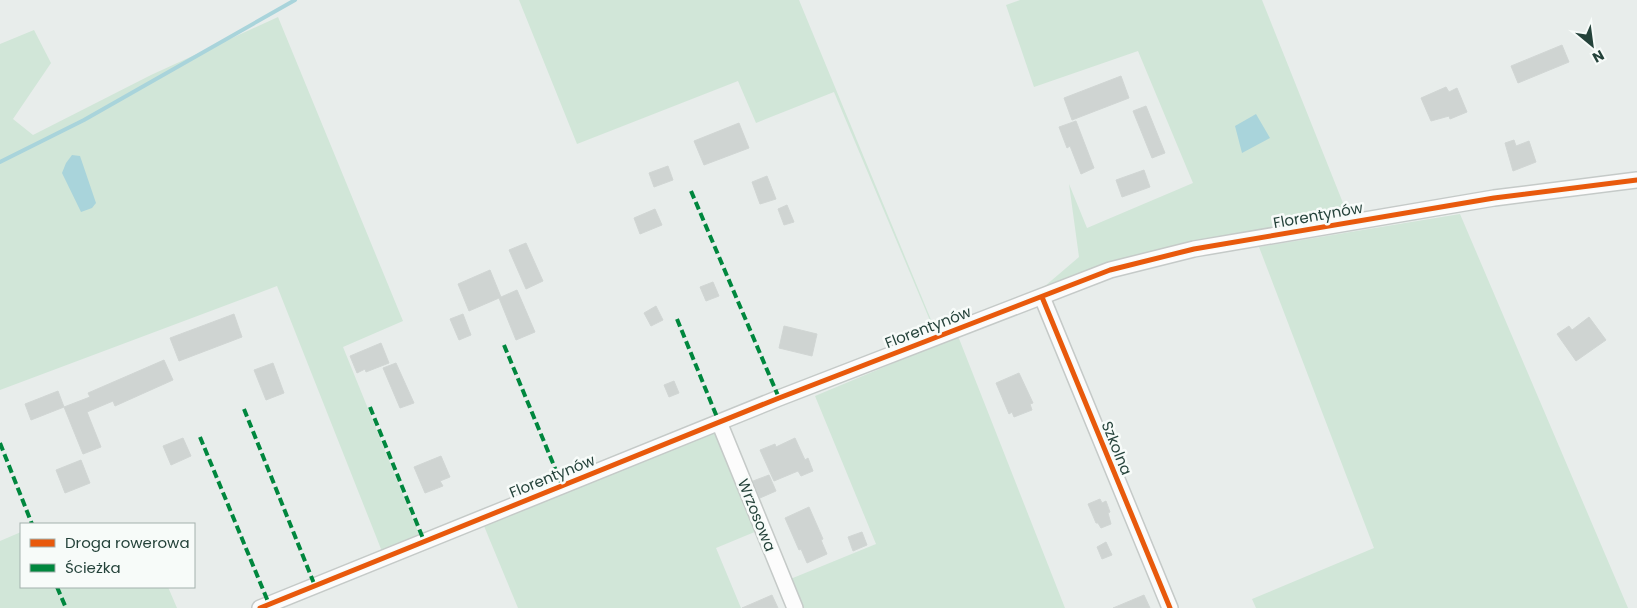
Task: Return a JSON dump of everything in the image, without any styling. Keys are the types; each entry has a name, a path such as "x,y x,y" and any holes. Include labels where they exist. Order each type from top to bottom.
{"street":[{"name":"Florentynów","path":"260,608 779,398 1110,270 1194,249 1494,198 1637,180"},
{"name":"Szkolna","path":"1042,297 1170,608"},
{"name":"Wrzosowa","path":"720,422 795,608"}],"green space":[{"path":"519,0 799,0 934,330 834,92 756,123 738,81 577,144"},
{"path":"1020,0 1262,0 1347,213 1108,264 1038,292 1079,257 1069,184 1087,228 1193,183 1138,51 1034,87 1006,5"},
{"path":"278,17 403,321 343,347 420,537 383,554 277,286 0,390 0,44 34,30 51,63 13,119 33,135 151,75"},
{"path":"1460,214 1628,608 1256,608 1252,599 1374,548 1259,247"},
{"path":"958,336 1065,608 800,608 788,580 876,544 815,396"},
{"path":"710,431 719,433 757,531 716,548 741,608 518,608 484,526"},
{"path":"20,532 20,588 168,588 177,608 0,608 0,541"}],"water":[{"path":"1256,114 1270,138 1242,153 1235,126"},
{"path":"72,155 80,156 96,203 92,208 81,212 62,173"}],"building":[{"path":"1562,45 1569,62 1518,83 1511,66"},
{"path":"1121,76 1129,98 1072,120 1064,98"},
{"path":"1446,87 1449,92 1457,88 1467,112 1450,119 1449,116 1431,121 1421,98"},
{"path":"1146,106 1165,153 1152,158 1133,111"},
{"path":"1076,121 1094,168 1081,174 1070,146 1067,148 1059,127"},
{"path":"739,123 749,148 704,165 694,141"},
{"path":"1514,140 1516,146 1529,141 1536,162 1513,171 1505,143"},
{"path":"668,166 673,180 654,187 649,173"},
{"path":"1144,170 1150,187 1122,197 1116,180"},
{"path":"767,176 776,199 760,204 752,182"},
{"path":"787,205 794,222 784,225 778,209"},
{"path":"655,209 662,225 640,234 634,218"},
{"path":"526,243 543,281 526,289 509,250"},
{"path":"490,270 501,297 517,290 535,332 516,340 499,298 469,311 458,284"},
{"path":"713,282 719,296 706,301 700,287"},
{"path":"656,306 663,320 651,326 644,313"},
{"path":"234,314 242,337 179,361 170,338"},
{"path":"463,314 471,335 459,340 450,319"},
{"path":"1589,317 1606,340 1576,361 1557,334 1569,326 1572,330"},
{"path":"784,326 817,334 812,356 779,348"},
{"path":"381,343 389,363 366,372 365,369 357,373 350,356"},
{"path":"164,360 173,380 115,406 113,401 87,412 101,447 83,454 64,407 90,397 88,393"},
{"path":"273,363 284,393 266,400 254,370"},
{"path":"396,363 414,403 400,408 383,368"},
{"path":"1019,373 1033,403 1030,404 1032,410 1014,417 1012,412 1009,414 996,383"},
{"path":"674,381 679,393 669,397 664,385"},
{"path":"58,391 64,407 31,420 25,404"},
{"path":"183,438 191,456 171,465 163,446"},
{"path":"795,438 805,460 808,458 813,471 801,476 798,471 774,481 760,450 775,444 776,447"},
{"path":"441,456 450,477 440,481 443,486 425,493 414,467"},
{"path":"81,460 90,483 65,493 56,470"},
{"path":"769,475 776,491 760,498 753,481"},
{"path":"1100,499 1102,503 1106,501 1110,512 1108,513 1111,524 1101,528 1096,523 1088,504"},
{"path":"809,507 823,539 821,540 827,554 807,563 785,518"},
{"path":"862,532 867,545 853,551 848,537"},
{"path":"1106,542 1112,555 1102,559 1097,547"},
{"path":"772,595 778,608 742,608"},
{"path":"1144,595 1150,608 1113,608"}],"waterway":[{"path":"0,162 84,120 295,0"}],"marked path":[{"path":"691,191 779,398"},
{"path":"677,319 719,422"},
{"path":"504,345 562,485"},
{"path":"370,407 424,541"},
{"path":"244,409 315,586"},
{"path":"200,437 269,604"},
{"path":"0,443 32,523"},
{"path":"57,588 66,608"}],"cycle path":[{"path":"260,608 779,398 1110,270 1194,249 1494,198 1637,180"},
{"path":"1042,297 1170,608"}]}
